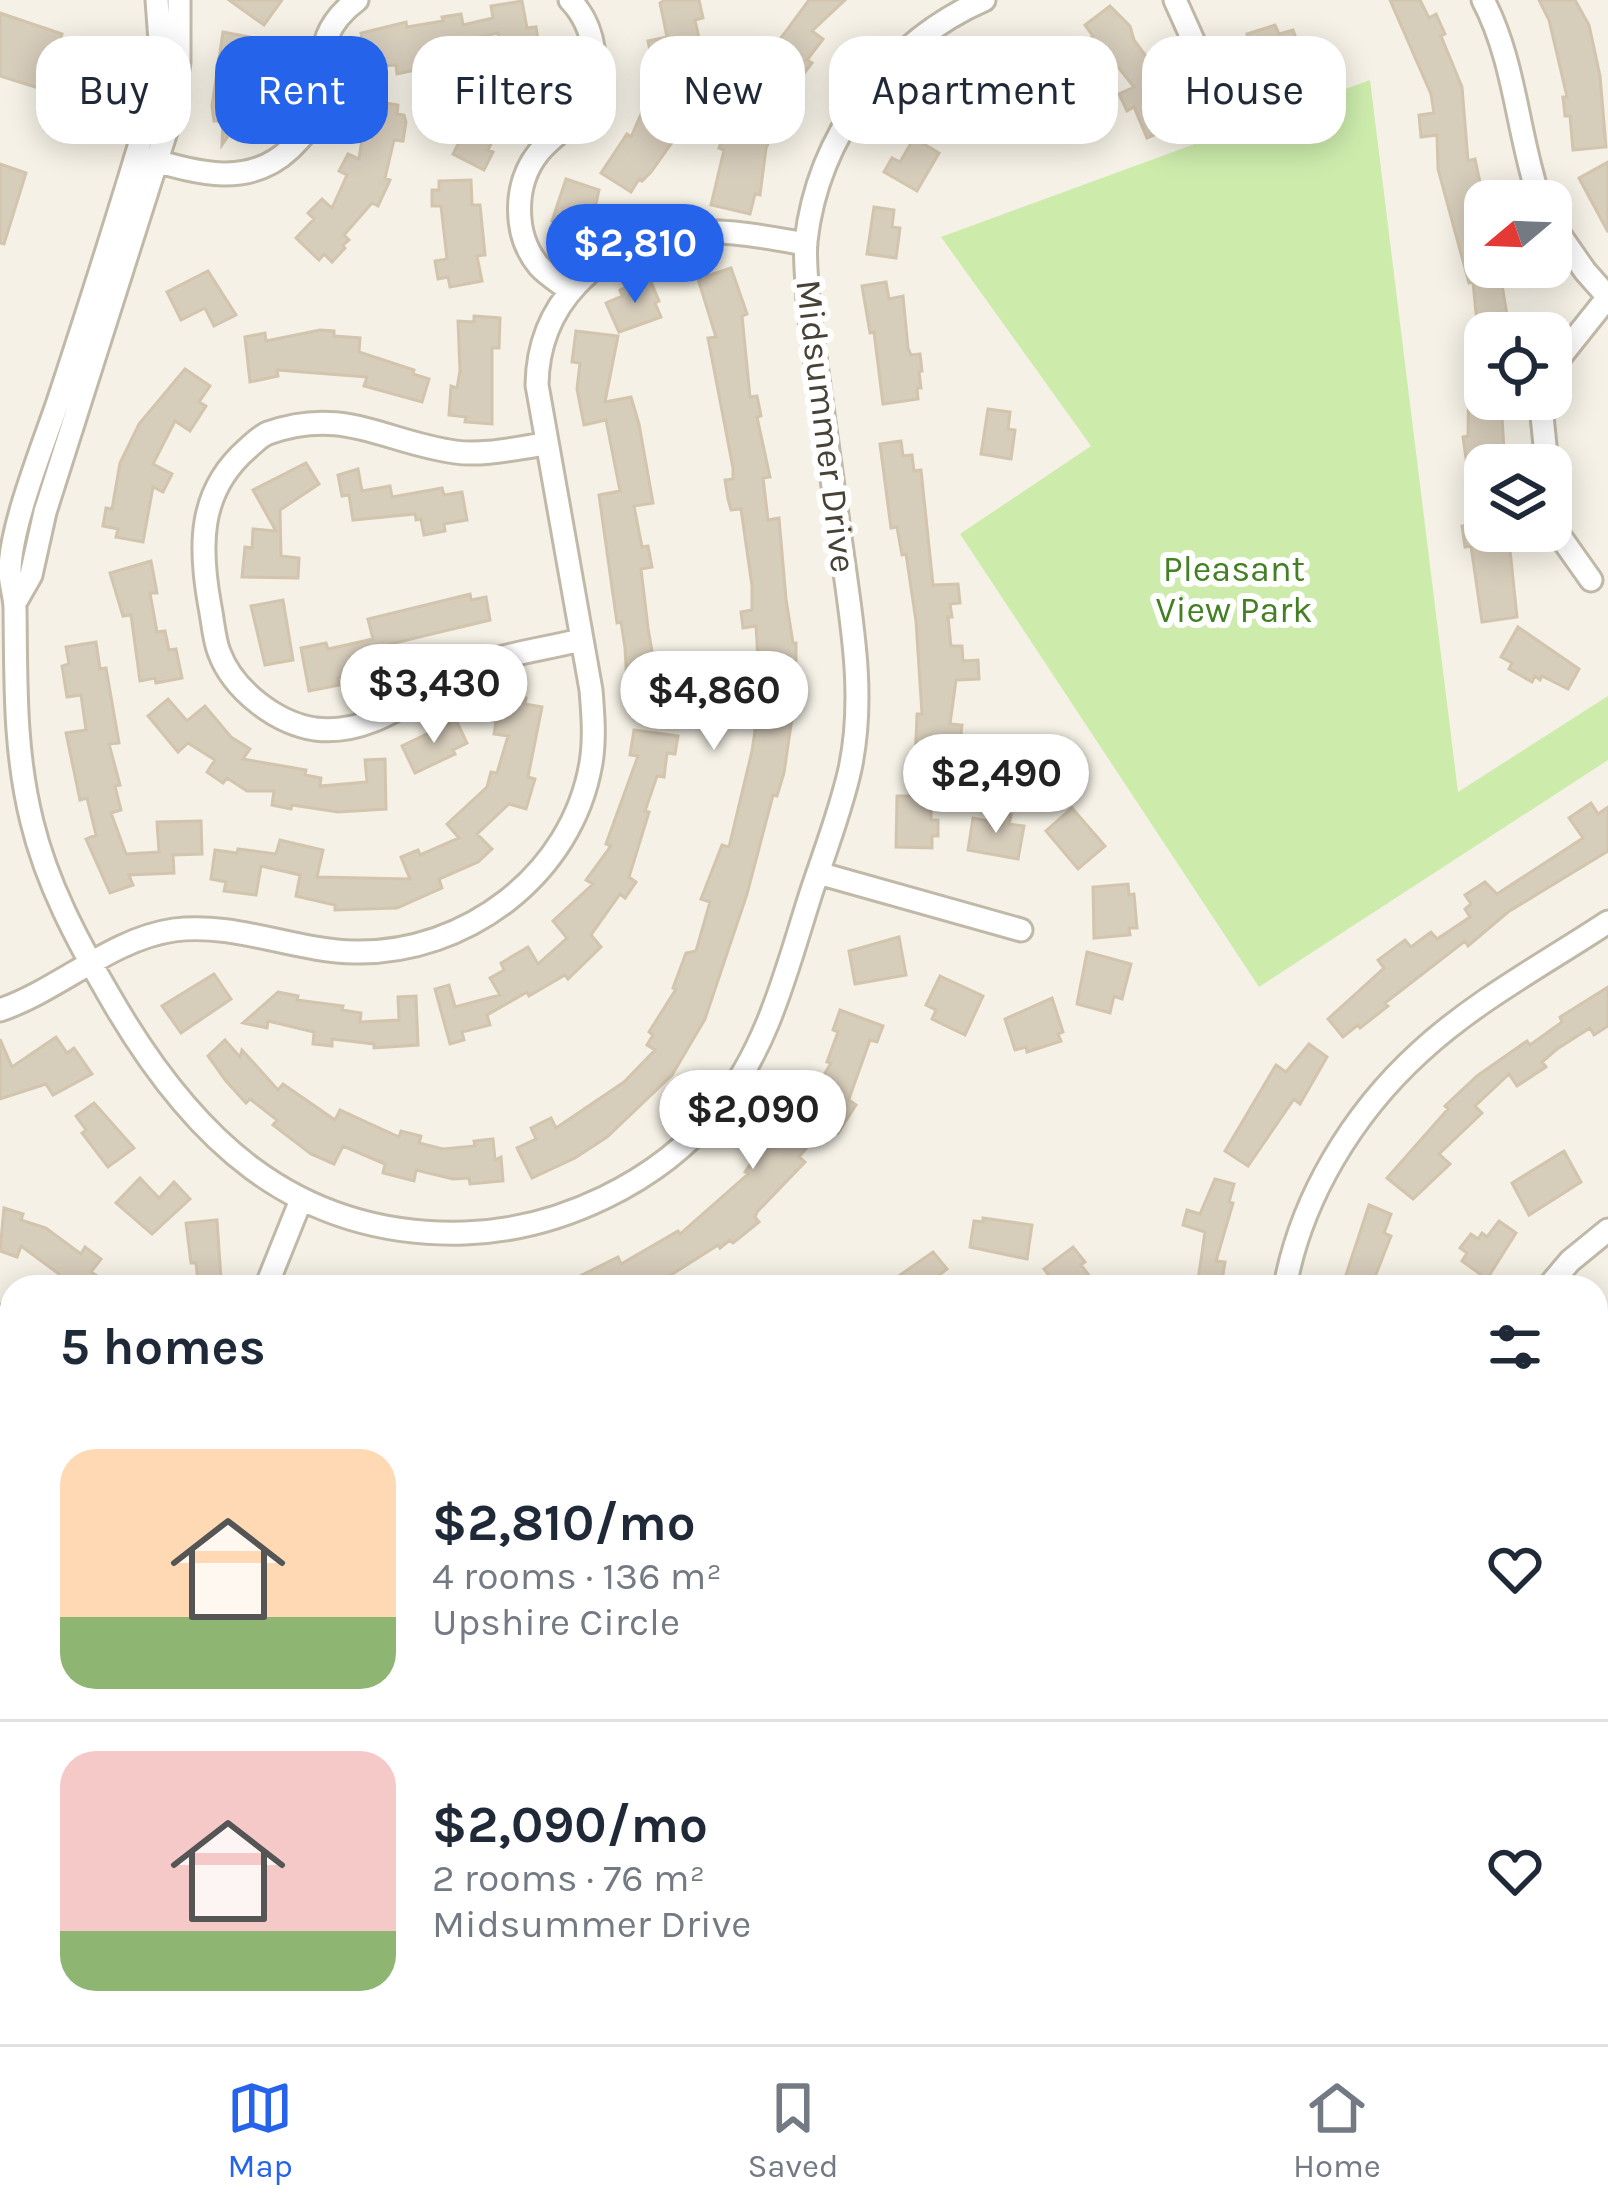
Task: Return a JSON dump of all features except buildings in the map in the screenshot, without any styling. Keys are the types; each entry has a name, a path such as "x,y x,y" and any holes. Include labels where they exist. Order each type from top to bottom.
{"street":[{"name":"Midsummer Drive","path":"147,159 158,70 157,0"},
{"name":"Midsummer Drive","path":"179,0 177,88 30,483 10,570 15,603 16,733 28,806 54,889 92,965 157,1072 196,1121 257,1176 302,1200 359,1222 429,1234 502,1232 566,1214 622,1189 678,1150 718,1109 750,1060 774,1006 850,768 859,676 808,306 806,244 816,191 835,141 863,96 899,56 984,0"},
{"path":"147,159 226,176 253,172 280,159 313,120 321,50 346,8 357,0"},
{"path":"569,290 540,268 527,247 519,203 537,154 586,104 592,81 595,55 590,31 570,0"},
{"path":"1175,0 1191,36"},
{"path":"1483,0 1511,71 1523,152 1533,180"},
{"path":"0,1010 137,940 188,930 243,933 352,952 386,951 446,936 498,909 531,880 556,848 585,784 594,726 546,444 537,359 543,336 569,290 607,257 676,234 752,235 806,244"},
{"path":"1572,253 1608,297 1572,343"},
{"path":"546,444 456,452 317,420 263,435 227,466 204,514 202,563 219,653 239,684 269,712 311,729 333,730 378,720 475,666 580,640"},
{"path":"1571,552 1591,580"},
{"path":"818,873 1021,930"},
{"path":"1287,1275 1317,1189 1358,1120 1437,1038 1608,922"},
{"path":"271,1275 302,1200"},
{"path":"1558,1275 1608,1230"}],"green space":[{"name":"Pleasant View Park","path":"1370,80 1458,792 1608,696 1608,760 1259,987 960,534 1091,446 941,237 1195,144 1346,144 1346,89"}]}
